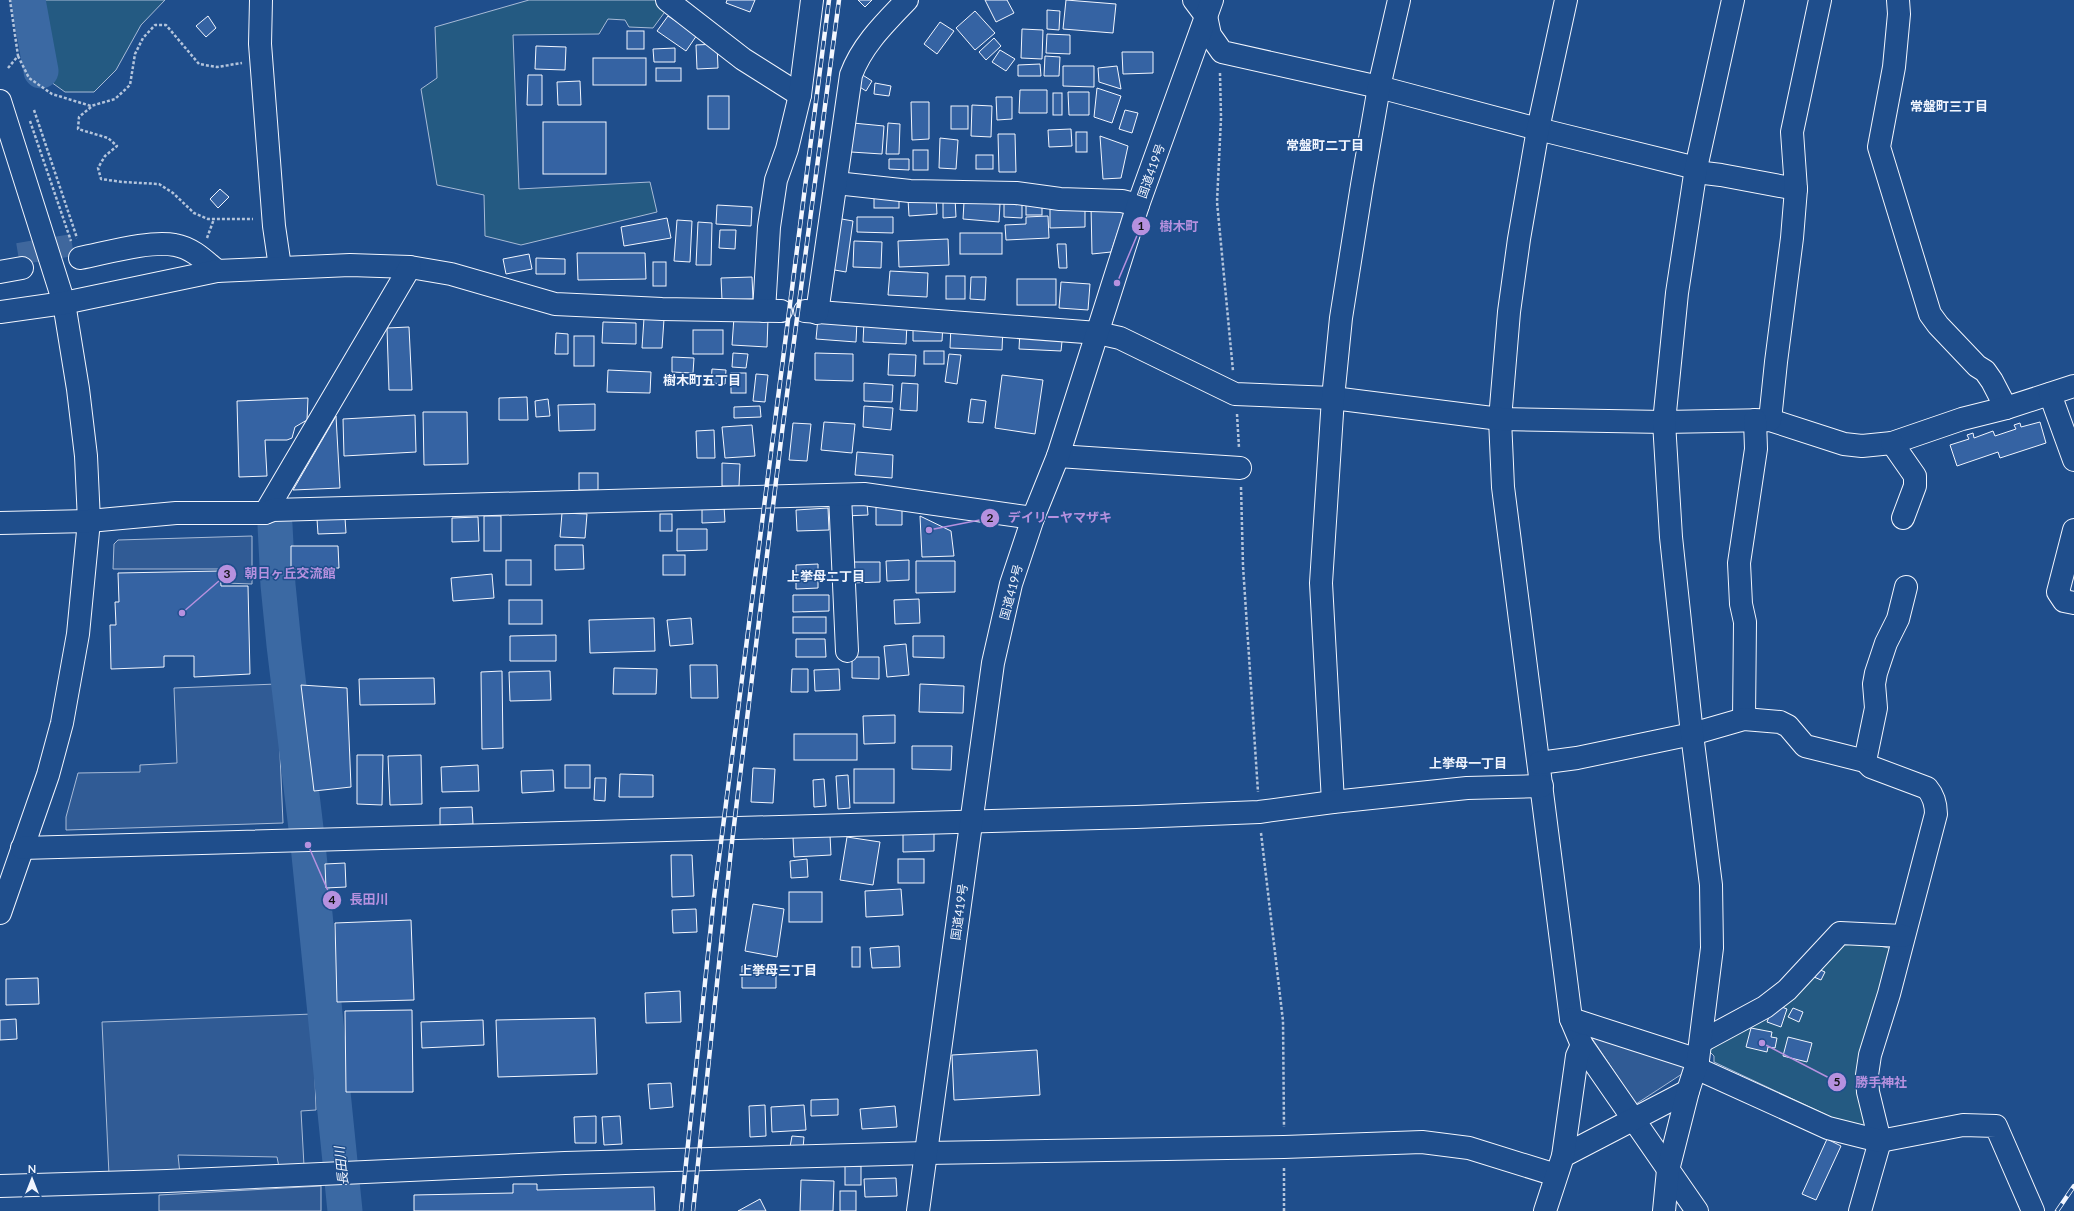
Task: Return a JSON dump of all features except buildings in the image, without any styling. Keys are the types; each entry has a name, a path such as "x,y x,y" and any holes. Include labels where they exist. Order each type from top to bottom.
{"main road":[{"path":"261,0 260,44 274,226 280,267"},
{"path":"667,0 743,59 800,96"},
{"path":"0,312 64,303 216,271 350,265 410,267 451,274 556,304 772,311 769,227 776,180 787,149 800,96 812,0"},
{"path":"907,0 877,32 856,60 851,75 836,183 811,312 1098,333 1120,338 1235,394 1333,398 1500,419 1664,422 1763,420 1844,444 1862,446 1892,442 1962,418 2006,408 2074,386"},
{"path":"1333,802 1321,583 1333,398 1341,318 1379,88 1399,0"},
{"path":"1566,0 1538,129 1519,239 1509,312 1500,419 1503,487 1572,1019 1582,1045 1697,1211"},
{"path":"1664,1211 1668,1170 1688,1091 1699,1057 1712,948 1711,885 1692,734 1671,537 1664,422 1677,294 1696,170 1733,0"},
{"path":"1744,719 1745,622 1741,604 1739,563 1756,449 1776,362 1792,238 1796,189 1792,132 1820,0"},
{"path":"1898,0 1899,14 1894,67 1879,147 1930,314 1938,326 1978,366 1985,371 2006,408"},
{"path":"1204,6 1210,35 1222,52 1379,88 1696,170 1796,189"},
{"name":"国道419号","path":"918,1211 993,663 1011,584 1033,518 1058,456 1138,205 1204,6"},
{"path":"0,102 64,303 78,389 86,456 89,521 78,634 62,723 48,775 0,913"},
{"path":"836,183 910,191 1016,193 1060,199 1122,201 1138,205"},
{"path":"77,249 175,245 197,254 216,271"},
{"path":"265,513 410,267"},
{"path":"0,272 22,268"},
{"path":"2050,394 2074,460"},
{"path":"1892,442 1915,476 1915,486 1902,518"},
{"path":"1058,456 1240,468"},
{"path":"0,523 89,521 176,513 265,513 273,510 864,494 1033,518"},
{"path":"840,495 847,651"},
{"path":"2074,530 2058,592 2064,600 2074,603"},
{"path":"1865,761 1876,708 1874,684 1876,673 1886,643 1898,619 1906,587"},
{"path":"1539,763 1577,758 1692,734 1744,719 1780,722 1788,726 1805,746 1865,761 1871,768 1927,788 1931,793 1936,808 1889,994 1870,1055 1867,1075 1868,1092 1880,1141 1860,1211"},
{"path":"22,848 972,823 1259,812 1333,802 1467,788 1542,786"},
{"path":"1699,1057 1787,990 1840,932 1903,936"},
{"path":"1572,1019 1699,1057 1828,1128 1880,1141 1963,1125 1996,1126 2033,1211"},
{"path":"1545,1211 1560,1165 1577,1056 1582,1045"},
{"path":"0,1186 159,1181 566,1163 926,1153 1284,1147 1422,1142 1469,1148 1560,1165 1633,1119 1688,1091"}],"path":[{"path":"10,0 18,56 29,78 52,94 91,106"},
{"path":"242,63 217,67 199,64 188,53 166,25 155,25 143,38 135,54 130,85 115,99 91,106 79,117 78,129 108,138 117,146 105,156 98,168 101,179 122,182 160,184 173,193 194,213 208,219 258,218"},
{"path":"1222,52 1219,60 1221,118 1217,202 1235,394 1240,468 1243,566 1259,812 1283,1021 1284,1211"},
{"path":"8,68 18,56"},
{"path":"34,110 77,249"},
{"path":"29,118 77,249"},
{"path":"206,240 214,219"}],"shaded area":[{"path":"20,0 165,0 141,25 116,70 94,92 65,92 51,82 32,61"},
{"path":"529,0 655,0 667,9 653,28 629,27 625,20 608,19 599,34 513,35 519,189 650,182 657,212 521,245 485,236 484,195 437,185 421,89 437,78 435,27"},
{"path":"252,536 252,584 225,583 225,569 113,569 114,544 118,540"},
{"path":"277,684 283,823 66,830 66,817 78,773 140,772 140,765 177,763 174,688"},
{"path":"1839,937 1878,941 1880,946 1893,949 1866,1124 1863,1128 1835,1119 1714,1062 1714,1056 1709,1051"},
{"path":"313,1014 316,1110 301,1111 304,1166 279,1167 277,1157 178,1155 180,1174 109,1175 102,1022"},
{"path":"1585,1028 1688,1062 1685,1072 1636,1104"},
{"path":"321,1186 321,1211 159,1211 159,1195"}],"waterway":[{"path":"28,0 41,71"},
{"name":"長田川","path":"275,525 278,585 284,645 308,845 345,1211"}],"tunnel":[{"path":"18,254 79,244"}],"railway":[{"path":"681,1211 714,897 829,0"},
{"path":"693,1211 731,850 782,432 839,0"},
{"path":"2057,1211 2074,1186"}],"place":[{"name":"樹木町","path":"1117,283"},
{"name":"デイリーヤマザキ","path":"929,530"},
{"name":"朝日ヶ丘交流館","path":"182,613"},
{"name":"長田川","path":"308,845"},
{"name":"勝手神社","path":"1762,1043"}],"district":[{"name":"常盤町三丁目","path":"1949,106"},
{"name":"常盤町二丁目","path":"1325,145"},
{"name":"樹木町五丁目","path":"702,380"},
{"name":"上挙母二丁目","path":"826,576"},
{"name":"上挙母一丁目","path":"1468,763"},
{"name":"上挙母三丁目","path":"778,970"}]}
